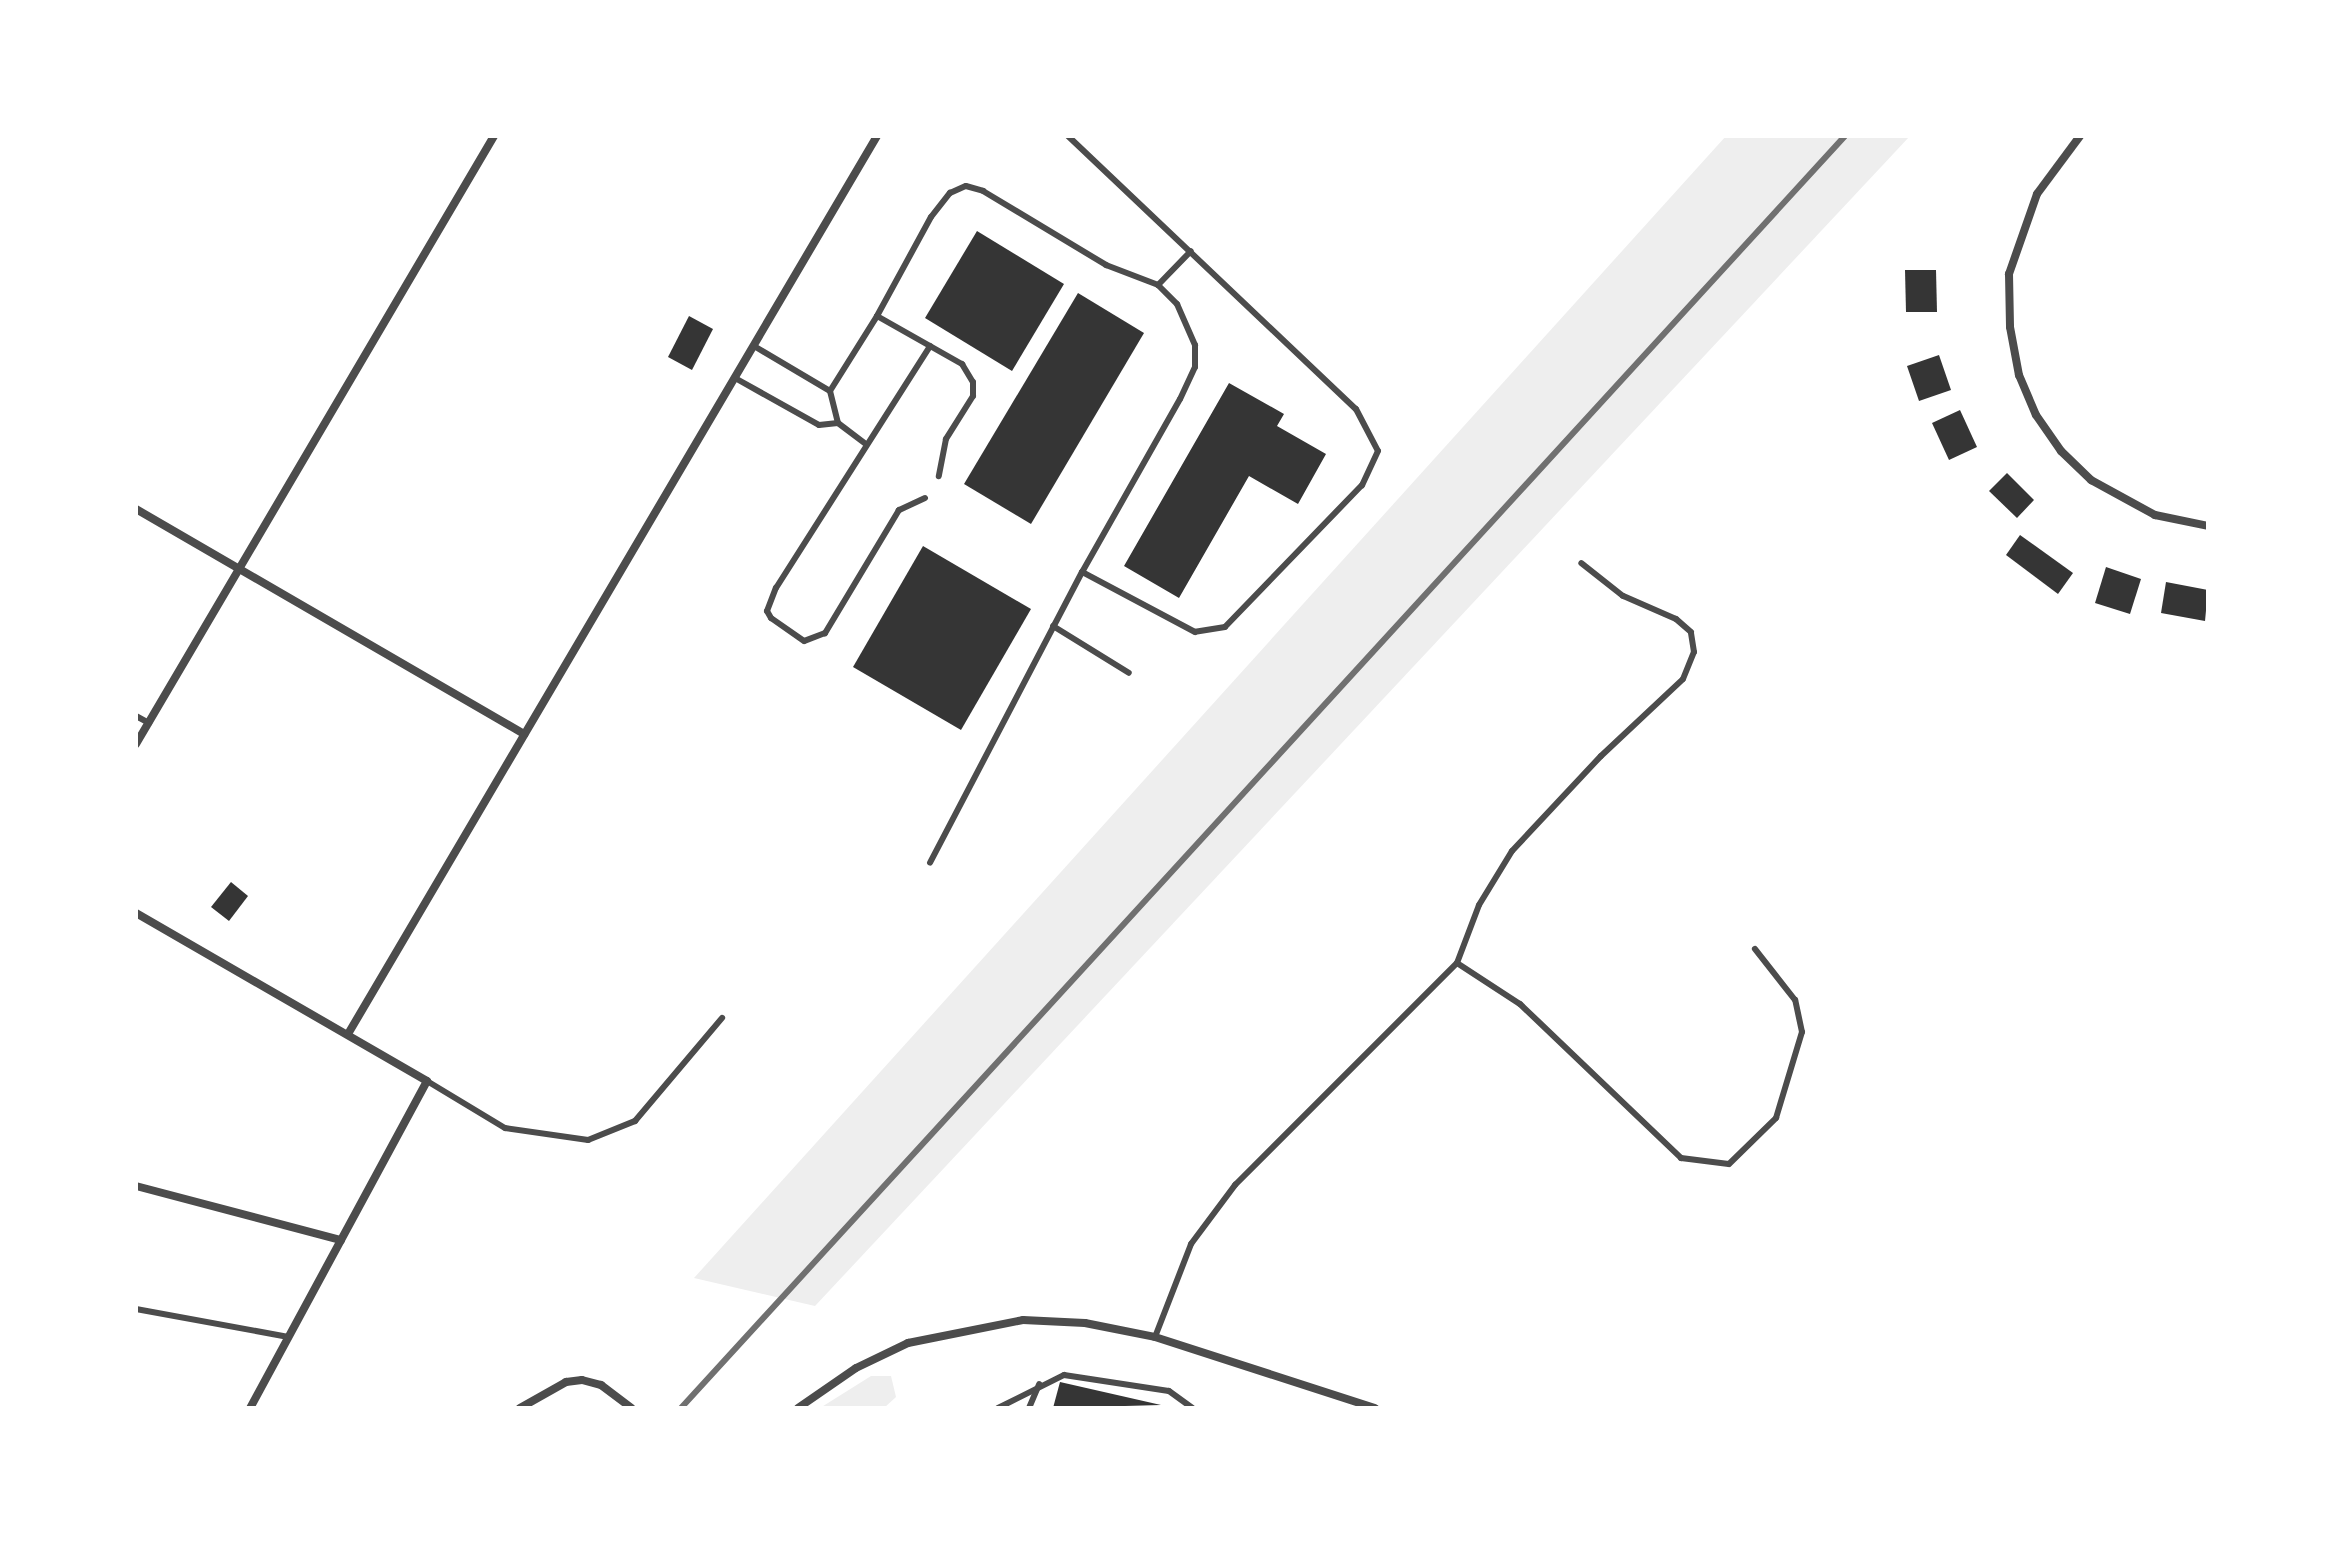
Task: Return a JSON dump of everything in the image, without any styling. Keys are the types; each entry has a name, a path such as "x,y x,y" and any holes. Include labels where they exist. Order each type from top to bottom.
{"street":[{"path":"136,744 494,136"},
{"path":"348,1034 877,136"},
{"path":"2080,136 2037,194 2009,274 2010,327 2019,375 2036,415 2061,451 2091,480 2155,515 2208,526"},
{"path":"136,509 524,734"},
{"path":"136,913 427,1081 250,1408"},
{"path":"136,1186 341,1240"},
{"path":"798,1408 856,1368 908,1343 965,1328 1023,1320 1085,1323 1155,1337 1375,1408"},
{"path":"520,1408 566,1382 582,1380 601,1385 631,1408"}],"lane":[{"path":"1068,136 1356,409 1378,451 1372,471 1238,618 1212,632 1172,622 1082,572"},
{"path":"830,391 877,316 931,217 950,193 966,186 983,191 1106,265 1158,285 1188,322 1195,345 1195,367 1053,626 930,863"},
{"path":"1158,285 1191,251"},
{"path":"877,316 962,364 973,382 973,396 946,439 939,476"},
{"path":"754,346 830,391 838,423 866,444"},
{"path":"925,498 899,510 825,633 804,641 783,629 767,611 776,588 930,346"},
{"path":"735,378 819,425 838,423"},
{"path":"1155,1337 1191,1244 1235,1185 1457,963 1479,905 1512,851 1601,756 1683,679 1694,652 1691,632 1676,619 1623,596 1581,563"},
{"path":"1053,626 1129,673"},
{"path":"136,716 149,723"},
{"path":"1457,963 1520,1004 1681,1158 1705,1165 1729,1164 1776,1118 1802,1032 1795,1000 1755,949"},
{"path":"427,1081 505,1128 588,1140 635,1121 722,1018"},
{"path":"136,1309 288,1337"},
{"path":"998,1408 1039,1384 1064,1375 1169,1391 1192,1408"},
{"path":"1029,1408 1039,1384"}],"shaded area":[{"path":"1726,136 1910,136 815,1306 694,1278"},
{"path":"871,1376 891,1376 896,1397 884,1408 820,1408"}],"building":[{"path":"977,231 1064,284 1012,371 925,318"},
{"path":"1905,270 1936,270 1937,312 1906,312"},
{"path":"1078,293 1144,333 1031,524 964,484"},
{"path":"689,316 713,329 692,370 668,357"},
{"path":"1939,355 1951,390 1919,401 1907,366"},
{"path":"1229,383 1284,414 1277,426 1326,454 1298,504 1249,476 1179,598 1124,566"},
{"path":"1960,410 1977,447 1949,460 1932,423"},
{"path":"2007,473 2034,500 2017,518 1989,491"},
{"path":"2020,535 2073,573 2058,594 2006,555"},
{"path":"923,546 1031,609 961,730 853,667"},
{"path":"2106,567 2141,579 2130,614 2095,603"},
{"path":"2166,582 2208,590 2205,621 2161,613"},
{"path":"231,882 248,896 229,921 211,907"},
{"path":"1060,1382 1161,1405 1053,1408"}],"railway":[{"path":"681,1408 1845,136"}]}
